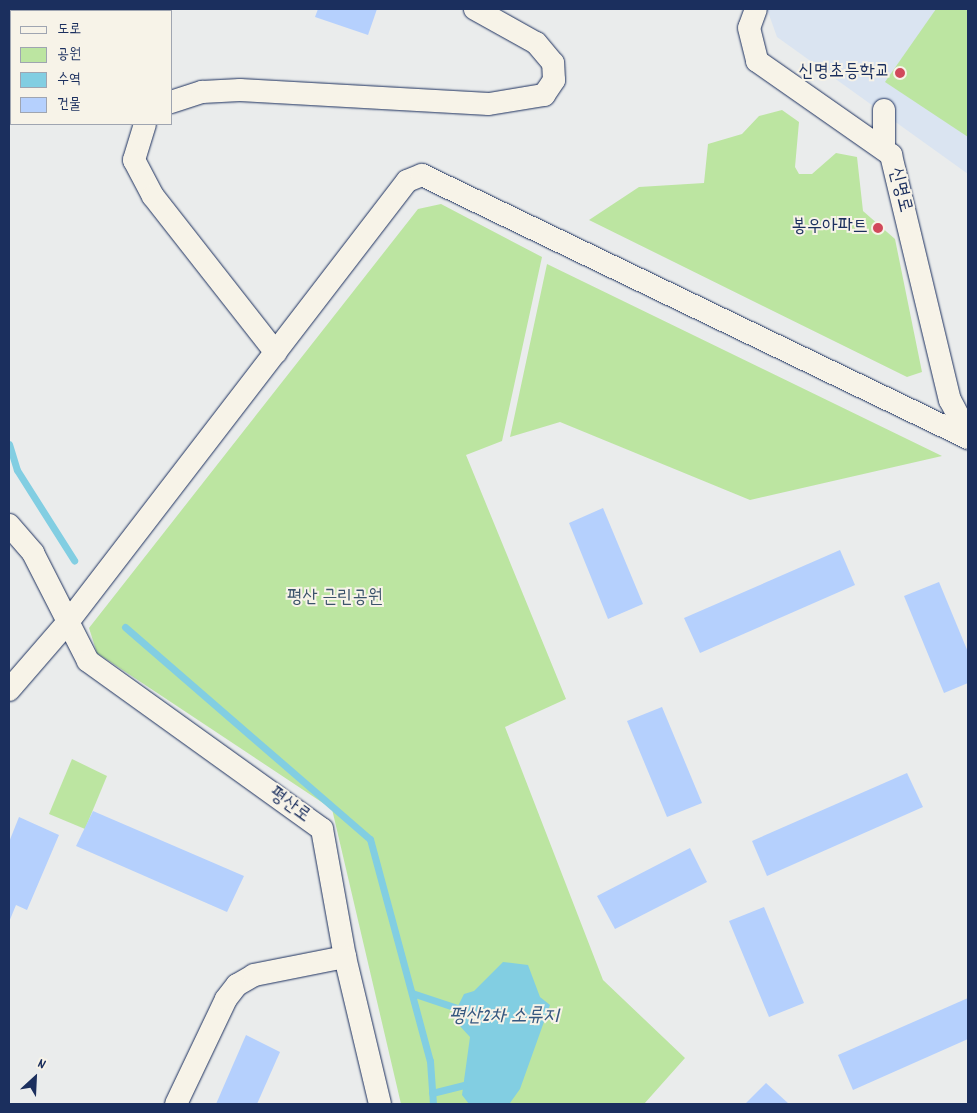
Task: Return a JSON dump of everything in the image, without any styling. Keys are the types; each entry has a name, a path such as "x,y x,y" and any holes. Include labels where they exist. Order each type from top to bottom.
{"street":[{"path":"172,102 202,92 240,90 489,104 544,94 554,80 553,63 536,43 476,9"},
{"name":"신명로","path":"756,9 749,28 757,61 891,155 950,400 968,436"},
{"path":"884,110 884,149"},
{"path":"145,125 134,160 153,196 276,353"},
{"path":"9,690 68,622 407,181 422,176 968,436"},
{"name":"평산로","path":"9,525 34,553 88,661 322,830 345,957 380,1104"},
{"path":"176,1104 226,999 237,985 254,975 345,957"}],"shaded area":[{"name":"신명초등학교","path":"767,9 968,9 968,174 777,37"}],"green space":[{"path":"936,9 968,9 968,137 885,82"},
{"path":"782,110 799,122 795,167 799,174 812,174 836,153 857,157 863,211 895,239 922,372 907,377 589,220 639,187 704,183 708,144 742,134 759,116"},
{"name":"평산 근린공원","path":"441,204 542,257 502,441 466,455 566,699 505,727 603,980 685,1058 644,1104 401,1104 332,809 97,653 89,628 418,209"},
{"path":"547,264 942,456 750,500 560,422 510,437"},
{"path":"72,759 107,776 85,829 49,814"}],"water":[{"name":"평산2차 소류지","path":"503,962 528,965 540,997 550,1005 520,1089 510,1103 469,1104 462,1095 470,1037 458,1024 457,1008 464,994 474,991"}],"building":[{"path":"318,9 377,9 368,35 315,17"},
{"path":"603,508 643,604 608,619 569,523"},
{"path":"840,550 855,585 700,653 684,618"},
{"path":"939,582 968,652 968,683 944,693 904,596"},
{"path":"662,707 702,803 667,817 627,721"},
{"path":"907,773 923,807 767,876 752,841"},
{"path":"93,811 244,876 227,912 76,846"},
{"path":"19,817 59,835 27,910 16,905 9,922 9,842"},
{"path":"690,848 707,882 615,929 597,896"},
{"path":"764,907 804,1003 769,1017 729,921"},
{"path":"968,998 968,1039 853,1090 838,1055"},
{"path":"246,1035 280,1052 257,1104 216,1104"},
{"path":"766,1083 789,1104 745,1104"}],"waterway":[{"path":"9,444 17,470 74,560"},
{"path":"125,627 370,839 430,1061 433,1104"},
{"path":"412,993 457,1008"},
{"path":"432,1093 464,1085"}],"place":[{"name":"신명초등학교","path":"900,73"},
{"name":"봉우아파트","path":"878,228"}]}
